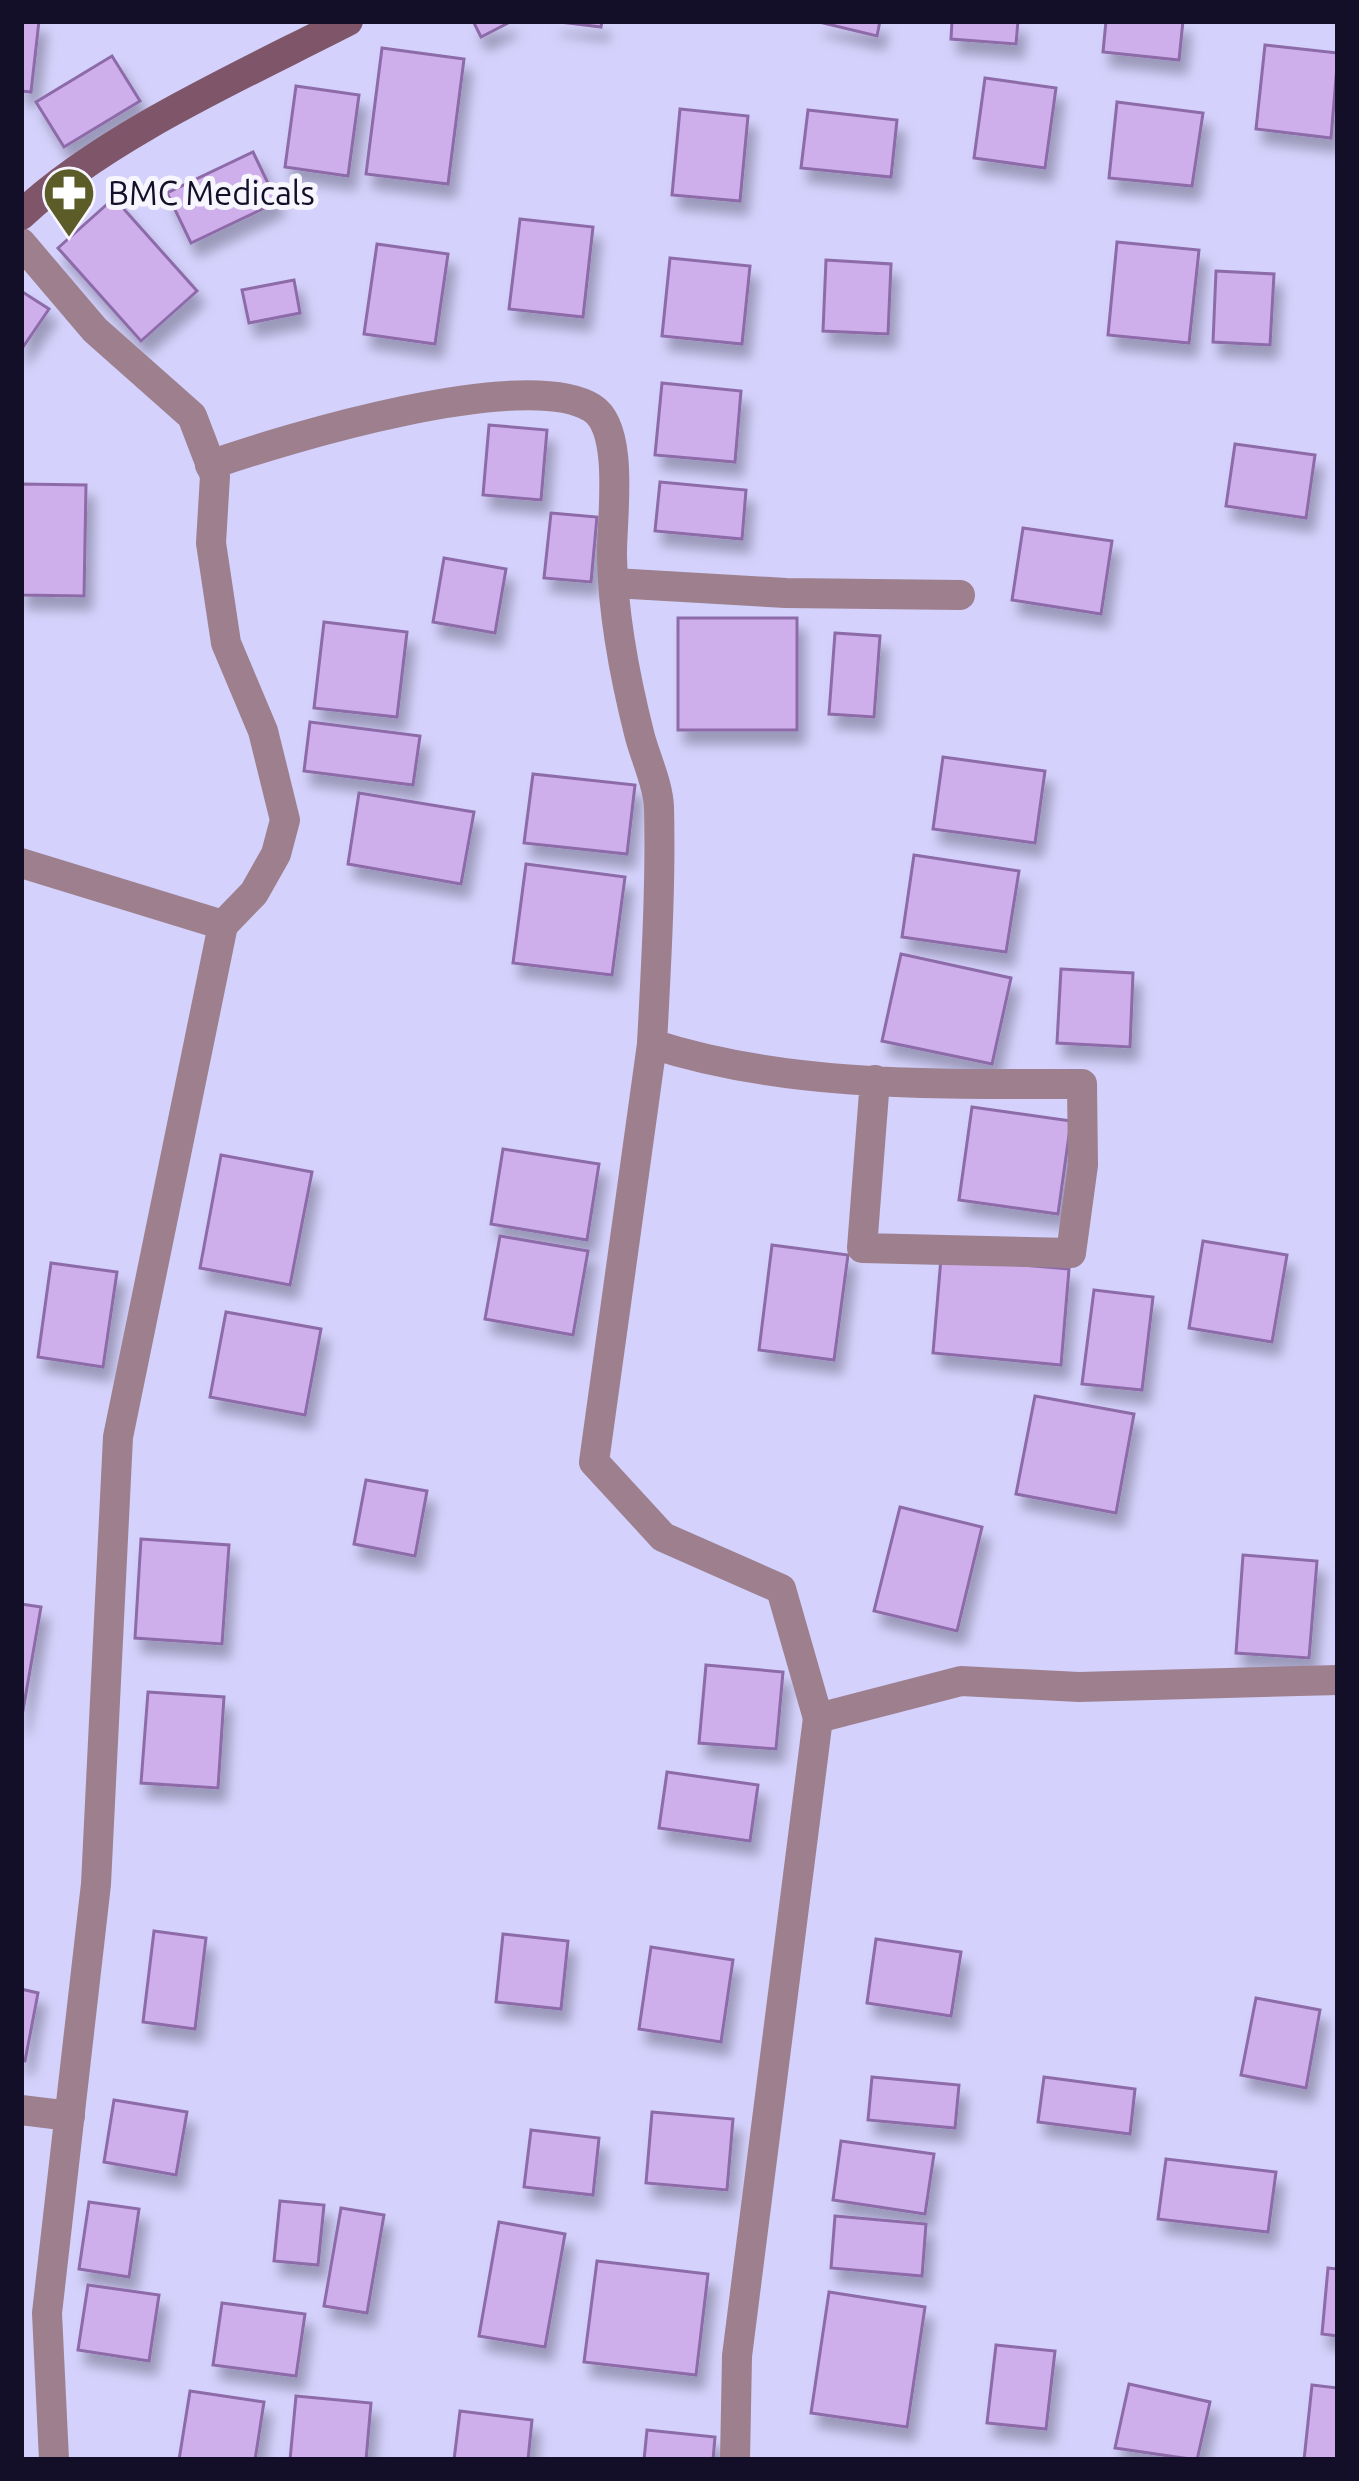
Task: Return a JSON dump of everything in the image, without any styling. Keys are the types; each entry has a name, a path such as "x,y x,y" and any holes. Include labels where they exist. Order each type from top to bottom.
{"main road":[{"path":"21,215 49,189 196,101 348,21"}],"street":[{"path":"21,243 95,330 192,416 215,476 211,544 226,644 263,731 285,820 276,854 254,893 223,925 118,1437 96,1884 47,2313 53,2460"},
{"path":"210,465 340,422 426,407 552,398 592,408 604,422 611,452 618,641 659,801 652,1044 594,1462 663,1537 782,1589 818,1718 737,2356 735,2460"},
{"path":"614,583 786,593 960,595"},
{"path":"21,863 223,925"},
{"path":"652,1044 691,1057 875,1080 1082,1084 1083,1165 1071,1252 862,1248 875,1080"},
{"path":"818,1718 961,1681 1079,1687 1338,1680"},
{"path":"21,2110 70,2116"}],"building":[{"path":"21,21 39,21 31,92 21,91"},
{"path":"473,21 512,21 481,37"},
{"path":"552,21 602,21 601,27"},
{"path":"815,21 880,21 877,36"},
{"path":"952,21 1018,21 1016,44 951,39"},
{"path":"1106,21 1183,21 1179,60 1103,52"},
{"path":"1265,45 1338,53 1331,138 1256,129"},
{"path":"382,48 464,59 448,184 366,174"},
{"path":"112,56 140,101 64,147 36,102"},
{"path":"985,78 1056,88 1045,168 974,158"},
{"path":"296,86 359,95 348,176 285,167"},
{"path":"1117,102 1203,113 1192,186 1109,178"},
{"path":"680,109 748,116 740,201 672,195"},
{"path":"808,110 897,120 891,177 801,168"},
{"path":"253,152 277,202 191,243 167,193"},
{"path":"114,198 197,291 141,341 58,248"},
{"path":"520,219 593,227 583,317 509,309"},
{"path":"1117,242 1199,250 1189,343 1108,335"},
{"path":"377,244 448,254 435,344 364,334"},
{"path":"670,258 750,266 742,344 662,336"},
{"path":"826,260 891,264 888,334 823,331"},
{"path":"1216,271 1274,274 1270,345 1213,342"},
{"path":"294,280 300,313 249,323 242,290"},
{"path":"21,291 49,309 21,350"},
{"path":"662,383 741,391 735,462 655,455"},
{"path":"489,425 547,430 541,500 483,495"},
{"path":"1235,444 1315,455 1306,518 1226,506"},
{"path":"660,482 746,490 742,539 655,531"},
{"path":"21,484 86,485 84,596 21,595"},
{"path":"551,513 597,517 591,582 544,578"},
{"path":"1023,528 1112,541 1101,614 1012,600"},
{"path":"444,558 506,569 495,633 433,622"},
{"path":"678,618 797,618 797,730 678,730"},
{"path":"324,622 407,632 397,717 314,708"},
{"path":"835,633 880,636 874,717 829,714"},
{"path":"310,722 420,736 413,785 304,771"},
{"path":"943,757 1045,771 1035,843 933,829"},
{"path":"533,774 635,785 627,854 524,843"},
{"path":"359,793 474,812 461,884 348,864"},
{"path":"914,855 1019,871 1006,952 902,937"},
{"path":"526,864 625,877 612,975 513,963"},
{"path":"901,954 1011,978 992,1064 882,1041"},
{"path":"1061,969 1133,973 1130,1047 1057,1043"},
{"path":"972,1107 1071,1121 1058,1214 959,1200"},
{"path":"503,1149 599,1164 587,1240 491,1224"},
{"path":"221,1155 312,1172 290,1285 200,1268"},
{"path":"500,1236 588,1251 573,1335 485,1319"},
{"path":"1203,1241 1287,1255 1272,1342 1189,1328"},
{"path":"772,1245 848,1255 834,1360 759,1350"},
{"path":"941,1258 1069,1269 1061,1365 933,1353"},
{"path":"51,1263 117,1272 103,1367 38,1357"},
{"path":"1094,1290 1153,1297 1142,1390 1082,1384"},
{"path":"226,1312 321,1329 305,1415 210,1397"},
{"path":"1035,1396 1134,1414 1116,1513 1016,1494"},
{"path":"366,1480 427,1491 415,1556 354,1544"},
{"path":"900,1507 982,1527 957,1631 874,1611"},
{"path":"141,1539 229,1545 222,1644 135,1638"},
{"path":"1243,1555 1317,1561 1309,1658 1236,1653"},
{"path":"21,1604 41,1607 21,1722"},
{"path":"706,1665 783,1672 776,1749 699,1743"},
{"path":"148,1692 224,1697 218,1788 141,1783"},
{"path":"667,1772 758,1785 750,1841 659,1828"},
{"path":"154,1931 206,1938 195,2029 143,2022"},
{"path":"503,1934 568,1941 561,2009 496,2002"},
{"path":"876,1939 961,1952 951,2016 867,2003"},
{"path":"651,1947 733,1960 721,2042 639,2029"},
{"path":"21,1989 38,1993 25,2061 21,2060"},
{"path":"1256,1998 1320,2010 1306,2088 1241,2075"},
{"path":"872,2077 959,2085 955,2128 868,2120"},
{"path":"1044,2077 1135,2089 1130,2134 1038,2122"},
{"path":"114,2100 187,2112 176,2175 104,2162"},
{"path":"652,2112 733,2119 727,2190 646,2183"},
{"path":"531,2130 599,2138 593,2195 524,2187"},
{"path":"841,2141 934,2154 925,2214 833,2200"},
{"path":"1166,2159 1276,2172 1268,2232 1158,2219"},
{"path":"280,2201 324,2205 318,2265 274,2261"},
{"path":"89,2202 139,2209 129,2277 79,2269"},
{"path":"341,2208 384,2215 367,2313 324,2306"},
{"path":"835,2216 926,2224 922,2276 831,2268"},
{"path":"499,2222 565,2234 545,2347 479,2336"},
{"path":"597,2261 708,2274 696,2375 584,2362"},
{"path":"1328,2268 1338,2269 1338,2336 1322,2334"},
{"path":"88,2285 159,2295 149,2361 78,2350"},
{"path":"829,2292 925,2307 907,2427 811,2413"},
{"path":"222,2303 305,2314 296,2376 213,2365"},
{"path":"996,2345 1055,2351 1046,2429 987,2423"},
{"path":"1129,2384 1210,2402 1197,2460 1115,2448"},
{"path":"1312,2385 1338,2388 1338,2460 1304,2460"},
{"path":"190,2391 264,2402 255,2460 179,2460"},
{"path":"296,2396 371,2403 366,2460 290,2460"},
{"path":"460,2411 532,2420 528,2460 454,2460"},
{"path":"647,2430 715,2437 713,2460 644,2460"}],"place":[{"name":"BMC Medicals","path":"69,239"}]}
